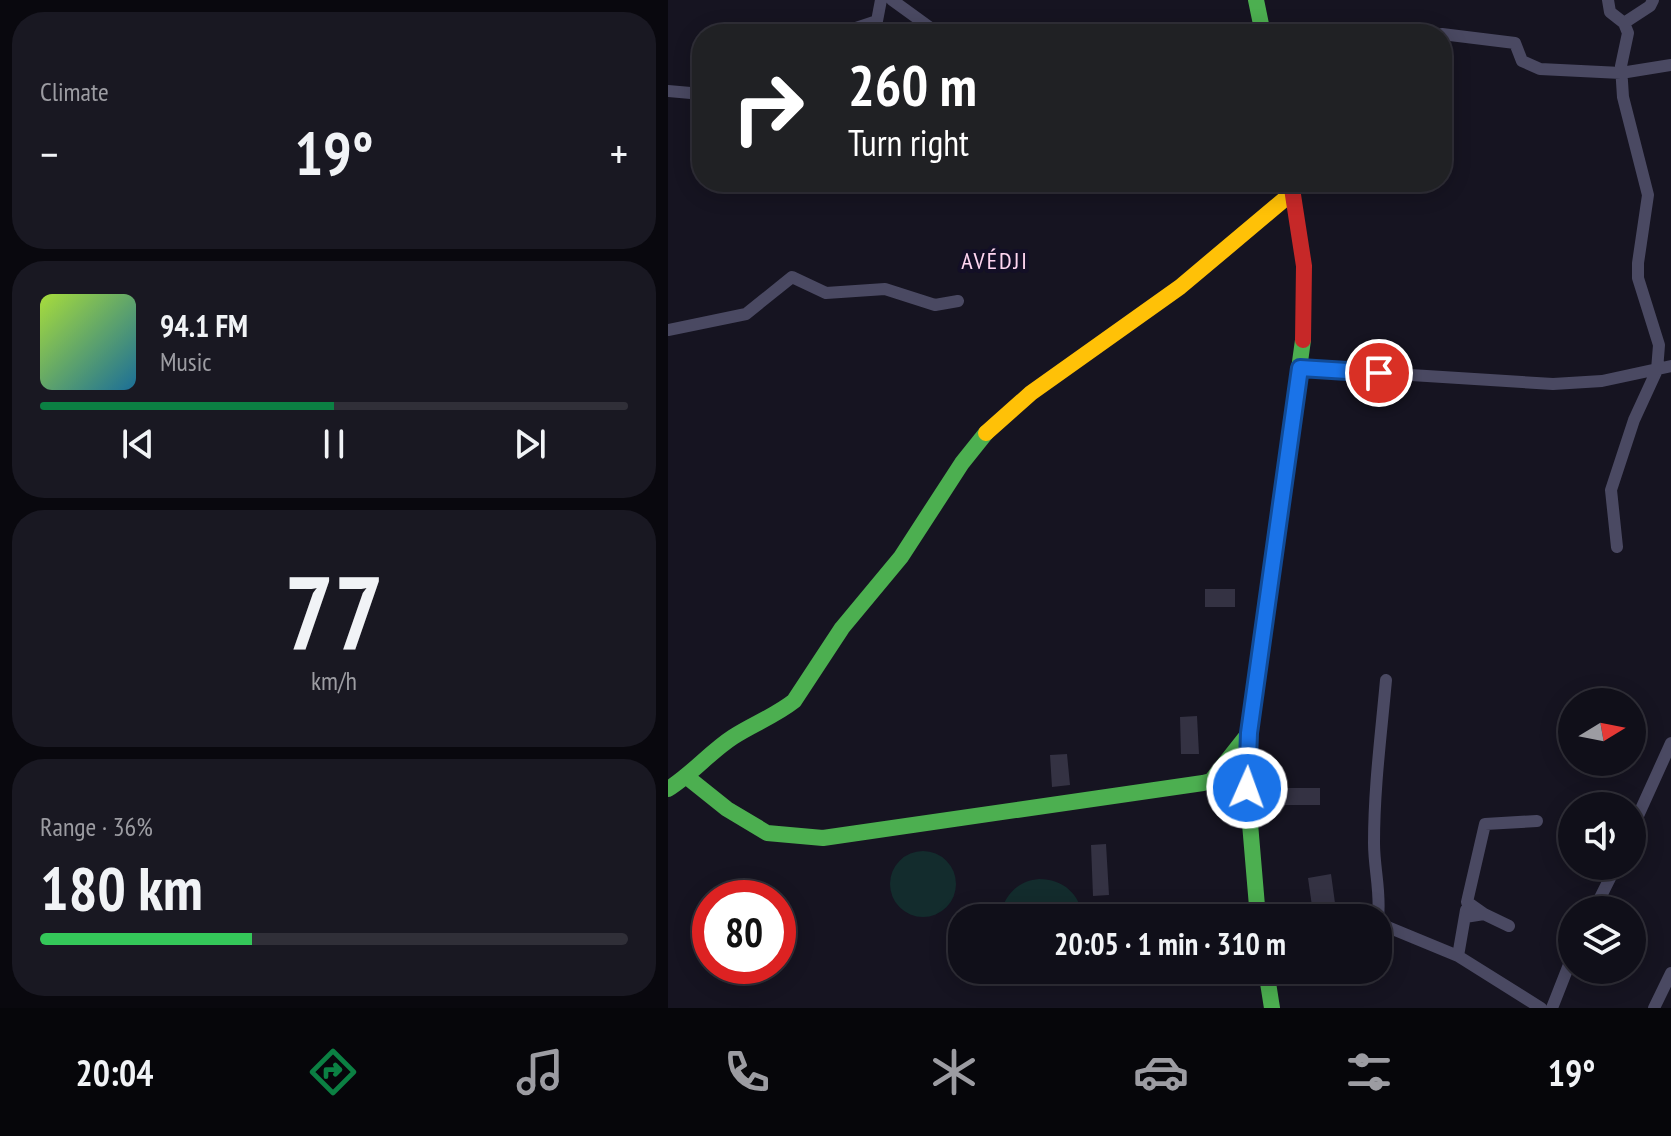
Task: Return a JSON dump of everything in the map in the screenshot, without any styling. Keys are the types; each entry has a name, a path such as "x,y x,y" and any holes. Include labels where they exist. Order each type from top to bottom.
{"main road":[{"path":"1256,0 1261,24"},
{"path":"668,789 687,777 731,738 794,701 842,628 901,557 962,463 992,426 1124,324 1180,287 1286,192"},
{"path":"1257,904 1247,788 1249,733 1300,368 1304,266 1293,192"},
{"path":"687,777 727,809 767,833 834,838 1211,781 1249,733"},
{"path":"1268,984 1272,1008"}],"street":[{"path":"868,24 877,21 881,0"},
{"path":"892,0 925,24"},
{"path":"1608,0 1612,14 1624,23 1628,33 1621,73 1625,111 1648,195 1638,278 1659,345 1657,370 1634,420 1611,490 1617,547"},
{"path":"1624,23 1650,6 1653,0"},
{"path":"1452,35 1515,43 1522,61 1540,69 1621,73 1671,65"},
{"path":"668,91 692,93"},
{"path":"668,330 746,314 792,277 826,293 885,289 935,305 958,301"},
{"path":"1659,345 1671,353"},
{"path":"1300,368 1553,384 1602,381 1671,366"},
{"path":"1380,904 1374,844 1375,783 1386,680"},
{"path":"1646,798 1671,743"},
{"path":"1458,956 1485,824 1537,821"},
{"path":"1467,902 1509,926"},
{"path":"1465,917 1484,914"},
{"path":"1392,927 1458,956 1541,1008"},
{"path":"1654,1008 1671,973"},
{"path":"1552,1008 1561,984"}],"green space":[{"path":"923,851 936,854 946,861 955,878 953,897 946,907 936,914 923,917 910,914 900,907 893,897 890,884 893,871 900,861 910,854"},
{"path":"1031,880 1048,880 1063,885 1079,904 1004,904 1012,891"}],"building":[{"path":"1205,589 1235,589 1235,607 1205,607"},
{"path":"1197,716 1199,754 1181,754 1180,717"},
{"path":"1067,754 1070,785 1052,787 1050,755"},
{"path":"1284,788 1320,788 1320,805 1284,805"},
{"path":"1106,844 1109,895 1093,896 1091,845"},
{"path":"1331,874 1335,903 1312,904 1308,878"}],"traffic: fast":[{"path":"1256,0 1261,24"},
{"path":"1257,904 1247,788 1249,733 1303,340"},
{"path":"668,789 733,737 794,701 842,628 901,557 962,463 986,433"},
{"path":"687,777 727,809 767,833 823,838 1203,783 1211,781 1249,733"},
{"path":"1268,984 1272,1008"}],"traffic: slow":[{"path":"986,433 1031,393 1180,287 1293,192"}],"traffic: jam":[{"path":"1293,192 1304,266 1303,340"}],"district":[{"name":"AVÉDJI","path":"995,261"}],"route":[{"path":"1247,788 1249,733 1300,368 1379,373"}]}
